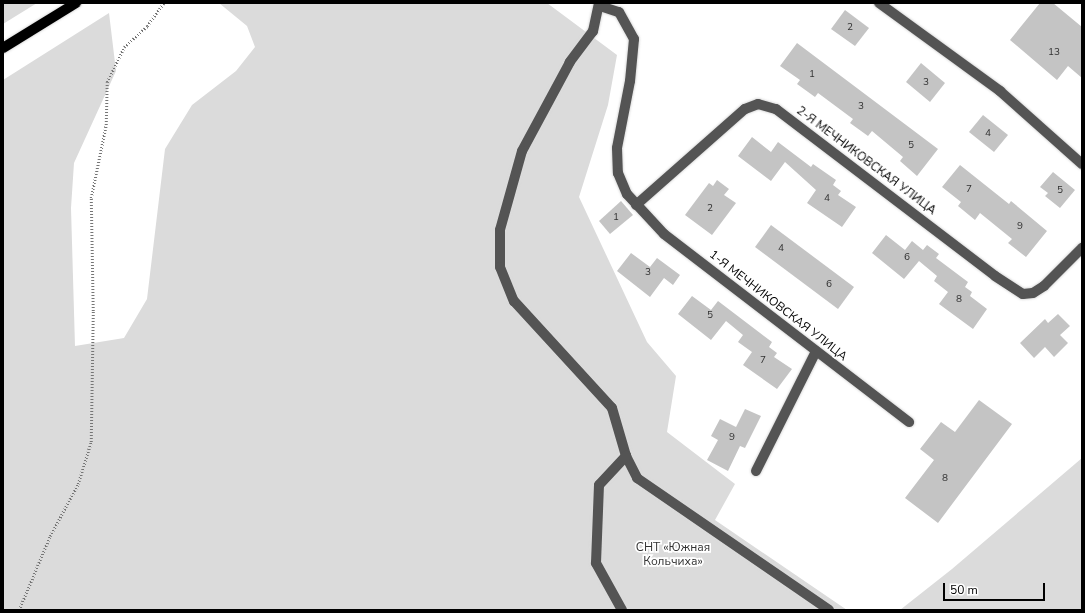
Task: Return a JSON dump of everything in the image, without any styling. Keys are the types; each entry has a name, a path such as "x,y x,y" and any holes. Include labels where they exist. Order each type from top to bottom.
{"main road":[{"path":"3,48 76,3"}],"street":[{"path":"879,3 1000,91 1082,164"},
{"path":"600,4 593,31 570,62 522,151 500,230 500,267 514,301 612,408 626,456 637,478 830,610"},
{"name":"1-Я МЕЧНИКОВСКАЯ УЛИЦА","path":"600,4 619,12 634,39 630,81 617,148 618,173 627,194 664,234 909,422"},
{"name":"2-Я МЕЧНИКОВСКАЯ УЛИЦА","path":"636,205 745,108 758,104 776,109 995,276 1023,294 1034,292 1044,286 1082,248"},
{"path":"756,471 816,351"},
{"path":"622,610 596,563 598,485 626,456"}],"path":[{"path":"19,610 50,536 78,484 91,442 93,311 91,198 106,125 107,82 124,47 147,26 164,3"}],"green space":[{"path":"3,3 37,3 3,24"},
{"name":"СНТ «Южная Кольчиха»","path":"219,3 547,3 617,55 608,105 579,197 647,342 676,376 667,432 735,484 715,520 847,610 3,610 3,80 109,13 116,71 74,163 71,208 75,346 124,338 147,299 165,149 192,105 236,71 255,47 247,26"},
{"path":"1082,458 1082,610 900,610 952,569"}],"building":[{"path":"1040,3 1053,3 1082,27 1082,78 1068,66 1057,80 1010,40"},
{"path":"845,10 869,28 855,46 831,29"},
{"path":"797,43 938,149 917,176 900,161 903,157 872,131 868,136 850,123 853,119 818,93 815,97 797,84 800,80 780,66"},
{"path":"921,63 945,83 930,102 906,82"},
{"path":"983,115 1008,135 994,152 969,132"},
{"path":"752,137 771,152 778,142 811,167 813,164 836,180 833,185 841,191 838,195 856,207 842,227 807,203 816,190 785,162 771,181 738,156"},
{"path":"960,165 1009,204 1011,201 1047,231 1026,257 1008,243 1012,239 980,213 975,220 958,206 961,202 942,187"},
{"path":"1053,172 1075,190 1060,208 1045,196 1048,193 1040,187"},
{"path":"717,180 729,189 724,195 736,203 712,235 685,215 709,183 713,186"},
{"path":"621,201 633,215 610,234 599,221"},
{"path":"771,225 854,287 838,309 755,247"},
{"path":"886,235 905,250 912,241 923,250 927,245 939,254 936,258 968,282 965,287 972,292 970,296 987,309 973,329 939,304 948,292 934,281 937,276 919,261 904,279 872,253"},
{"path":"631,253 650,267 657,258 680,275 673,285 664,278 650,297 617,271"},
{"path":"692,296 711,310 718,301 772,342 769,347 777,353 774,357 792,369 777,389 743,365 752,352 738,342 743,335 726,321 711,340 678,314"},
{"path":"1058,314 1070,326 1060,335 1068,343 1054,357 1045,347 1034,358 1020,343 1045,319 1048,323"},
{"path":"979,400 1012,424 938,523 905,498 934,460 920,449 941,422 955,432"},
{"path":"745,409 761,416 745,448 740,446 728,471 707,460 718,440 711,436 720,419 736,427"}]}
